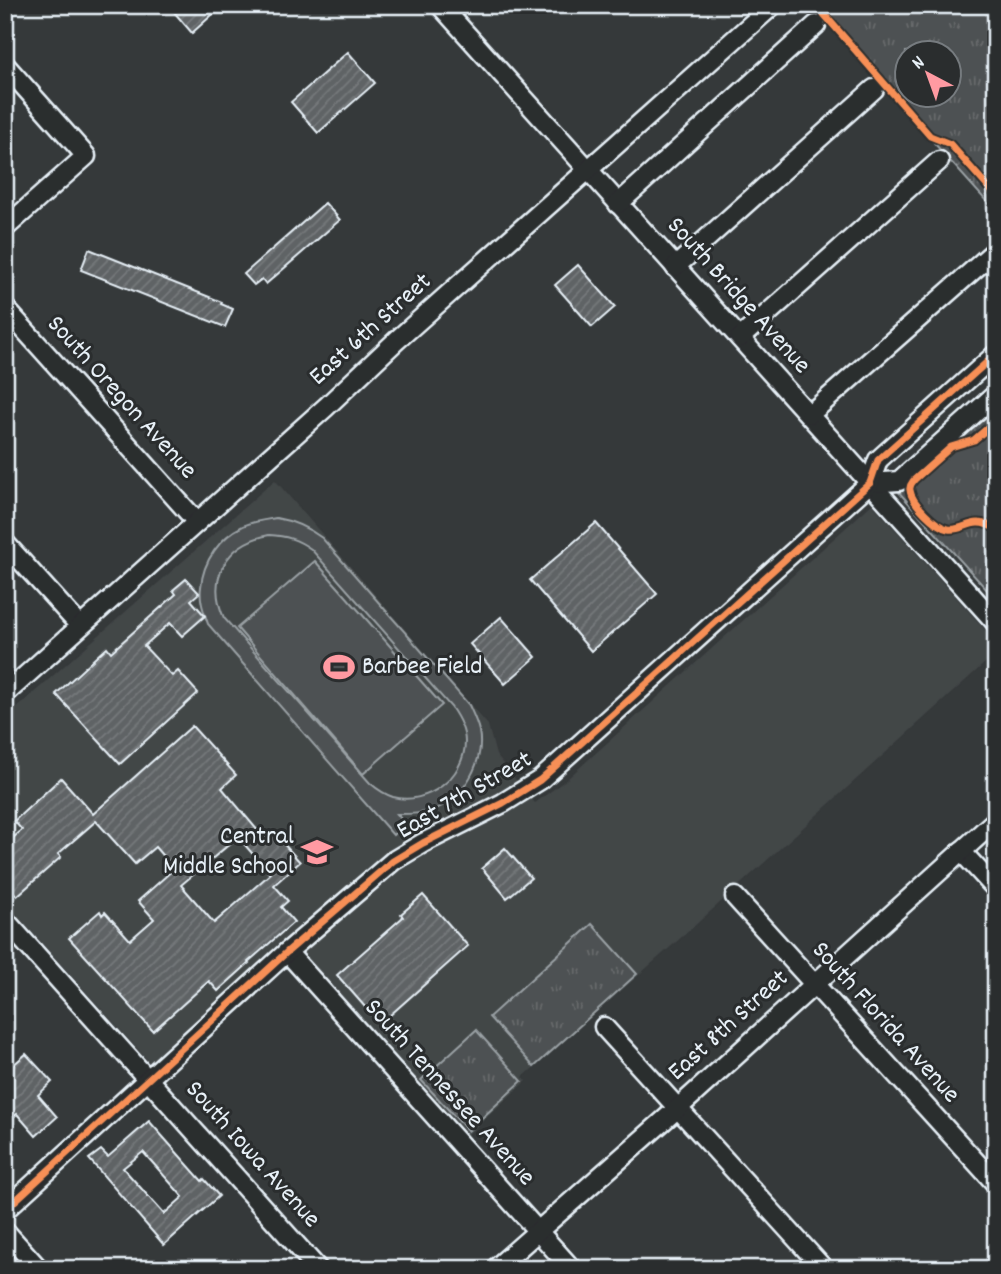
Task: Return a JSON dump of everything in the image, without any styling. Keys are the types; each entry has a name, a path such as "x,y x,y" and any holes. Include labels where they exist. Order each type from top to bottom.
{"street":[{"name":"South Bridge Avenue","path":"440,5 996,623"},
{"name":"East 6th Street","path":"5,694 773,5"},
{"path":"618,204 816,25"},
{"path":"5,65 86,156 5,228"},
{"path":"675,267 874,89"},
{"path":"740,338 939,161"},
{"path":"810,414 996,250"},
{"name":"South Oregon Avenue","path":"5,308 197,522"},
{"name":"East 7th Street","path":"5,1210 393,861 503,803 540,780 870,483 878,460 996,354"},
{"path":"870,483 899,481 996,394"},
{"path":"5,543 80,626"},
{"name":"East 8th Street","path":"495,1269 678,1108 996,820"},
{"path":"961,851 996,889"},
{"name":"South Florida Avenue","path":"735,897 996,1184"},
{"name":"South Iowa Avenue","path":"5,920 318,1269"},
{"name":"South Tennessee Avenue","path":"288,953 572,1269"},
{"path":"604,1027 824,1269"},
{"path":"5,1231 39,1269"}],"shaded area":[{"name":"Central Middle School","path":"275,480 488,725 496,755 535,803 567,779 872,504 996,642 996,653 523,1077 526,1081 466,1136 291,940 150,1063 5,902 5,718"}],"green space":[{"path":"810,5 996,5 996,212 903,108 962,108 962,38 892,38 892,96"},
{"path":"996,399 996,600 896,489"},
{"path":"276,518 295,523 322,538 469,705 476,721 479,731 479,755 463,787 436,809 422,813 397,814 405,824 393,835 208,624 202,606 202,577 214,551 220,543 243,526","holes":["269,535 296,540 311,549 454,711 464,733 463,755 459,767 442,786 431,793 406,799 390,796 375,787 224,618 218,589 219,576 224,565 242,546"]},
{"name":"Barbee Field","path":"315,561 442,705 363,774 237,628"},
{"path":"592,924 637,974 534,1067 489,1017"},
{"path":"476,1030 522,1081 468,1131 421,1080"}],"building":[{"path":"168,5 223,5 192,33"},
{"path":"348,52 375,83 318,133 291,102"},
{"path":"325,203 340,220 266,284 262,279 254,285 244,274"},
{"path":"89,249 222,302 221,304 233,309 225,327 81,270"},
{"path":"578,265 615,307 592,327 555,285"},
{"path":"596,523 657,594 591,651 530,580"},
{"path":"186,579 199,593 191,600 205,616 182,636 170,623 144,646 172,676 178,671 198,693 120,764 56,694 107,647 111,652 176,594 173,590"},
{"path":"501,617 536,657 505,684 470,644"},
{"path":"192,726 236,775 222,788 264,838 272,831 300,862 274,885 288,901 281,907 294,922 218,991 209,981 153,1031 69,938 100,911 102,915 105,912 130,940 154,919 138,901 174,869 155,847 135,864 96,821 58,854 61,857 17,896 5,883 5,845 22,830 14,821 61,778 93,814","holes":["238,837 270,874 214,923 181,885"]},
{"path":"505,848 531,878 507,898 482,868"},
{"path":"423,895 468,946 380,1024 337,975 403,917 401,914"},
{"path":"26,1054 52,1082 38,1095 57,1117 36,1136 17,1114 5,1124 5,1072"},
{"path":"149,1121 202,1181 204,1179 219,1196 164,1245 89,1159 101,1150 108,1157","holes":["143,1152 183,1197 164,1214 123,1168"]}],"cycle path":[{"path":"816,5 930,136 950,144 996,196"},
{"path":"5,1210 287,952 393,861 503,803 540,780 870,483 878,460 996,354"},
{"path":"996,421 974,440 951,447 914,480 910,488 919,507 943,527 954,529 981,523 996,529"}],"place":[{"name":"Barbee Field","path":"339,667"},
{"name":"Central Middle School","path":"317,852"}]}
